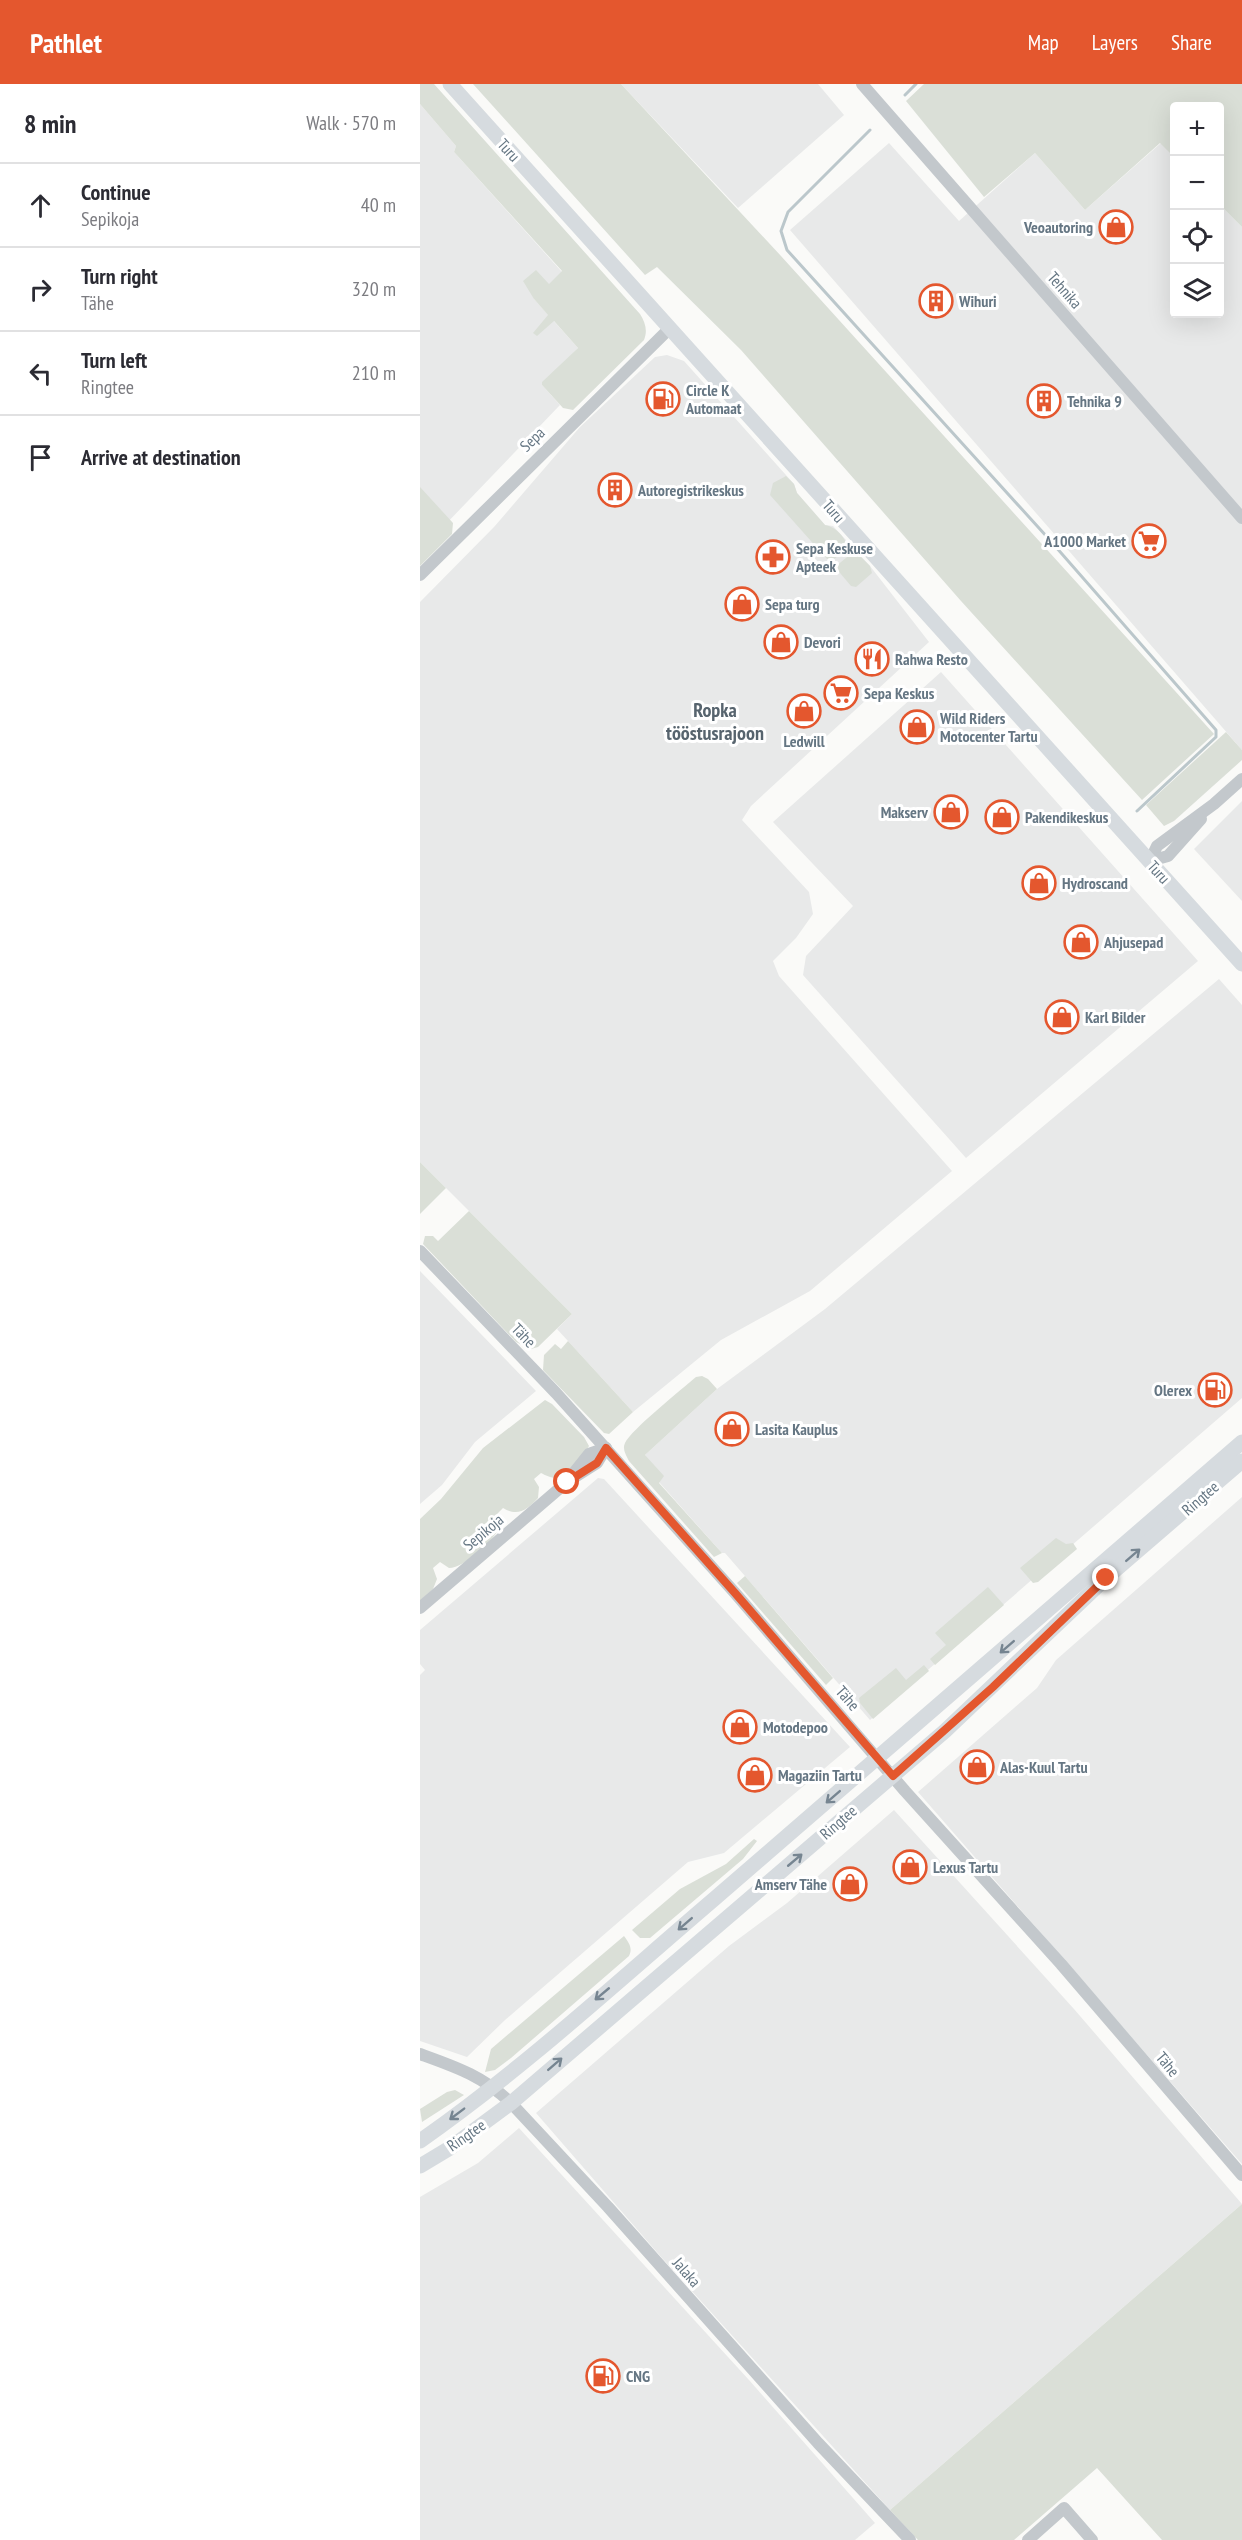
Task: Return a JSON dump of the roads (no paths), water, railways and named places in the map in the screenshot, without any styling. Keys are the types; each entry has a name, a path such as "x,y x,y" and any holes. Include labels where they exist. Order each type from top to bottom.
{"main road":[{"name":"Turu","path":"450,84 1242,964"},
{"name":"Ringtee","path":"420,2142 494,2086 878,1759 1242,1442"},
{"name":"Ringtee","path":"420,2166 450,2148 511,2103 893,1776 993,1687 1106,1578 1242,1461"}],"street":[{"name":"Tehnika","path":"862,84 1242,518"},
{"name":"Sepa","path":"420,575 669,329"},
{"path":"1150,861 1157,846 1214,804 1242,779"},
{"name":"Tähe","path":"420,1251 556,1393 735,1593 878,1759 1061,1964 1242,2175"},
{"name":"Sepikoja","path":"420,1608 567,1482 597,1463 606,1448"},
{"name":"Jalaka","path":"420,2054 477,2076 494,2086 608,2207 818,2443 910,2540"},
{"path":"1028,2540 1064,2508 1092,2540"}],"waterway":[{"path":"905,95 916,84"},
{"path":"870,130 788,212 781,231 787,250 1048,538 1216,730 1216,737 1137,811"}],"place":[{"name":"Veoautoring","path":"1116,227"},
{"name":"Wihuri","path":"936,301"},
{"name":"Circle K Automaat","path":"663,399"},
{"name":"Tehnika 9","path":"1044,401"},
{"name":"Autoregistrikeskus","path":"615,490"},
{"name":"A1000 Market","path":"1149,541"},
{"name":"Sepa Keskuse Apteek","path":"773,557"},
{"name":"Sepa turg","path":"742,604"},
{"name":"Devori","path":"781,642"},
{"name":"Rahwa Resto","path":"872,659"},
{"name":"Sepa Keskus","path":"841,693"},
{"name":"Ledwill","path":"804,711"},
{"name":"Wild Riders Motocenter Tartu","path":"917,727"},
{"name":"Makserv","path":"951,812"},
{"name":"Pakendikeskus","path":"1002,817"},
{"name":"Hydroscand","path":"1039,883"},
{"name":"Ahjusepad","path":"1081,942"},
{"name":"Karl Bilder","path":"1062,1017"},
{"name":"Olerex","path":"1215,1390"},
{"name":"Lasita Kauplus","path":"732,1429"},
{"name":"Motodepoo","path":"740,1727"},
{"name":"Alas-Kuul Tartu","path":"977,1767"},
{"name":"Magaziin Tartu","path":"755,1775"},
{"name":"Lexus Tartu","path":"910,1867"},
{"name":"Amserv Tähe","path":"850,1884"},
{"name":"CNG","path":"603,2376"}],"district":[{"name":"Ropka tööstusrajoon","path":"715,722"}]}
